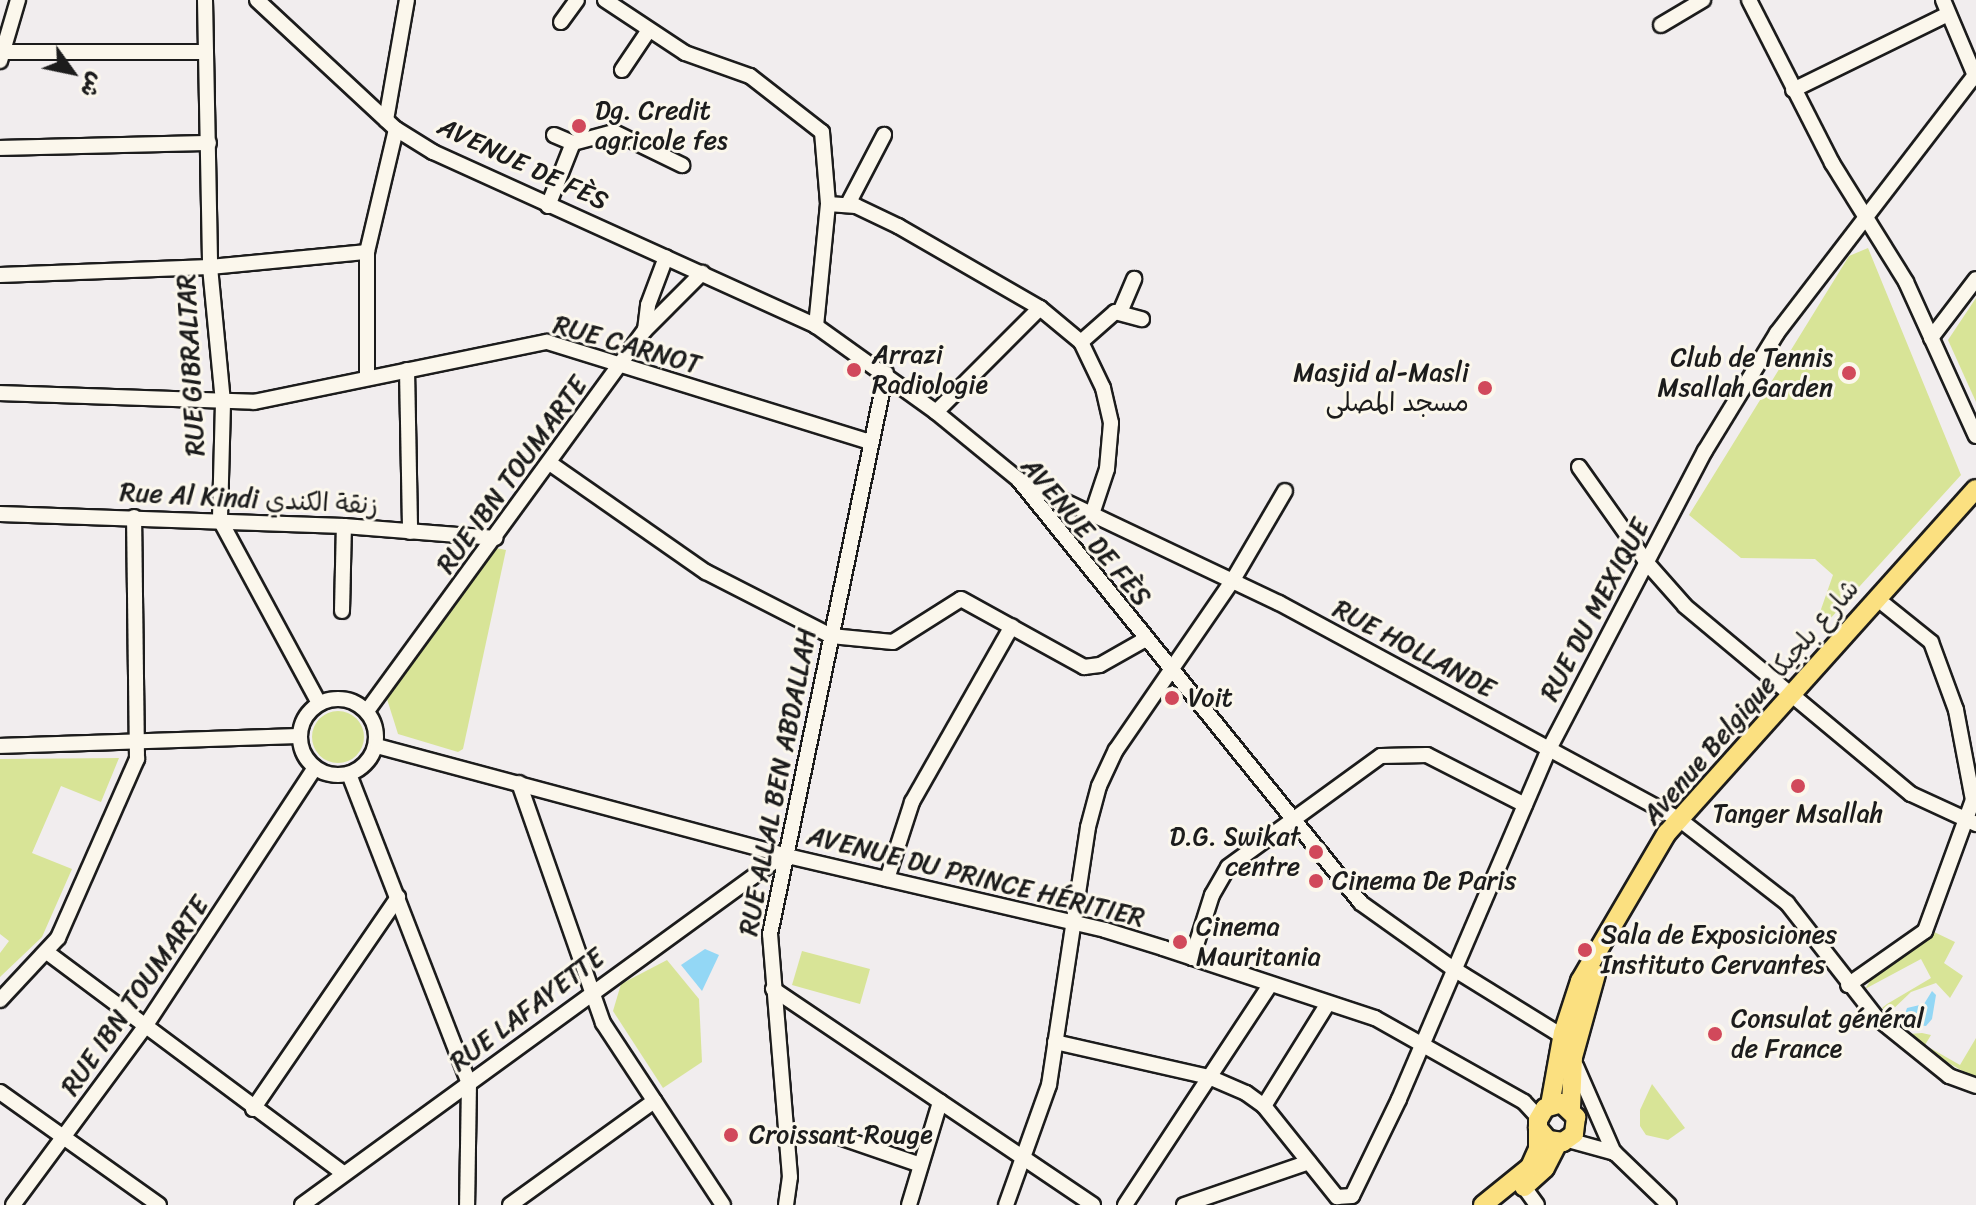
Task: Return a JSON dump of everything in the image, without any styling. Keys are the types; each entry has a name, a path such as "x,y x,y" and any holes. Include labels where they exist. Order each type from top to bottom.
{"main road":[{"name":"Avenue Belgique شارع بلجيكا","path":"1483,1205 1530,1167 1538,1149 1542,1117 1573,999 1603,938 1683,822 1976,489"},
{"name":"Avenue Belgique شارع بلجيكا","path":"1794,696 1885,605 1976,505"},
{"name":"Avenue Belgique شارع بلجيكا","path":"1530,1182 1563,1141 1576,1130 1573,1057 1602,961 1683,822"},
{"path":"1562,1036 1573,1057"},
{"path":"1563,1141 1543,1137 1542,1117 1573,1110"},
{"path":"1499,1205 1530,1182"}],"street":[{"path":"18,0 1,57 206,52"},
{"name":"RUE GIBRALTAR","path":"205,0 210,267 223,403 220,520 319,703"},
{"name":"AVENUE DE FÈS","path":"257,0 391,124 468,170 816,326 886,373 936,412 1018,479 1144,640 1361,903 1452,968 1562,1036"},
{"path":"367,378 367,252 391,124 407,0"},
{"path":"561,22 577,0"},
{"path":"605,0 700,60 750,76 822,132 828,204 816,326"},
{"path":"1661,25 1703,0"},
{"path":"1749,0 1793,90 1866,219 1906,282 1976,436"},
{"path":"1793,90 1944,7 1976,76"},
{"path":"622,70 649,30"},
{"name":"RUE DU MEXIQUE","path":"1331,1198 1344,1201 1355,1191 1549,749 1754,366 1976,76"},
{"path":"554,135 573,143 614,132 682,165"},
{"path":"848,204 884,135"},
{"path":"0,148 209,143"},
{"path":"548,206 573,143"},
{"path":"828,204 848,204 898,226 1040,308 1081,342 1103,388 1111,423 1107,469 1093,511"},
{"path":"0,275 210,267 367,252"},
{"path":"645,330 648,305 666,257"},
{"name":"RUE IBN TOUMARTE","path":"367,711 551,464 645,330 702,273"},
{"path":"1081,342 1121,310 1134,279"},
{"path":"1931,338 1976,279"},
{"path":"936,412 1040,308"},
{"path":"1121,310 1142,319"},
{"name":"RUE CARNOT","path":"0,393 223,403 264,401 543,342 870,442"},
{"path":"407,370 410,532"},
{"name":"RUE ALLAL BEN ABDALLAH","path":"786,1205 790,1177 770,934 783,855 886,373"},
{"path":"551,464 706,572 831,636 893,642 961,599 1088,667 1144,640"},
{"path":"1579,467 1647,563 1685,606 1911,794 1972,822"},
{"name":"RUE HOLLANDE","path":"1018,479 1093,511 1233,580 1683,822 1787,903 1876,1017 1949,1076 1976,1086"},
{"path":"1006,1205 1044,1105 1088,827 1099,786 1116,750 1233,580 1285,491"},
{"name":"Rue Al Kindi زنقة الكندي","path":"0,514 344,526 496,538"},
{"path":"0,1000 48,953 64,929 137,759 134,517"},
{"path":"342,611 344,526"},
{"path":"1848,985 1925,931 1972,822 1974,800 1956,710 1936,655 1927,637 1885,605"},
{"path":"887,879 912,802 1012,626"},
{"path":"344,699 367,711 377,746 369,760 349,774 315,768 299,736 302,723 319,703 344,699"},
{"path":"0,746 299,736"},
{"name":"AVENUE DU PRINCE HÉRITIER","path":"377,746 783,855 1075,922 1192,958 1366,1014 1524,1102 1542,1117"},
{"path":"1192,958 1212,895 1228,867 1295,823 1381,756 1395,753 1427,755 1525,805"},
{"name":"RUE IBN TOUMARTE","path":"13,1205 144,1028 315,768"},
{"path":"349,774 469,1083 467,1205"},
{"path":"519,783 603,1023 723,1205"},
{"name":"RUE LAFAYETTE","path":"302,1205 783,855"},
{"path":"253,1109 398,897"},
{"path":"48,953 144,1028 344,1174"},
{"path":"1129,1203 1270,985"},
{"path":"773,989 1093,1205"},
{"path":"1264,1106 1328,1003"},
{"path":"1055,1042 1209,1077 1264,1106 1309,1162 1331,1198"},
{"path":"1573,1057 1615,1153"},
{"path":"0,1092 159,1205"},
{"path":"510,1205 654,1101"},
{"path":"909,1205 940,1102"},
{"path":"1573,1110 1669,1205"},
{"path":"842,1138 921,1165"},
{"path":"1563,1141 1615,1153"},
{"path":"1184,1205 1309,1162"},
{"path":"1530,1182 1537,1205"}],"green space":[{"name":"Club de Tennis Msallah Garden","path":"1868,248 1961,475 1829,620 1819,615 1833,575 1815,559 1741,558 1689,515 1849,256"},
{"path":"1976,298 1976,402 1948,340"},
{"path":"496,548 506,550 463,749 458,752 398,734 387,699"},
{"path":"338,711 356,719 364,737 356,755 338,763 320,755 312,737 320,719"},
{"path":"119,758 101,802 61,786 32,853 72,869 42,937 0,977 0,953 9,941 0,934 0,759"},
{"path":"1930,930 1955,942 1944,963 1963,976 1950,998 1936,983 1911,992 1889,1013 1882,1008 1931,978 1921,959 1865,989 1874,975"},
{"path":"802,951 870,969 860,1004 792,985"},
{"path":"667,960 699,999 702,1062 663,1088 613,1011 621,984"},
{"path":"1909,1034 1931,1035 1925,1045 1960,1065 1976,1038 1976,1079 1942,1059"},
{"path":"1652,1084 1685,1128 1668,1140 1646,1135 1640,1126 1640,1110"}],"water":[{"path":"705,949 719,955 702,991 681,965"},
{"path":"1932,991 1936,995 1932,1019 1926,1026 1908,1024 1904,1017 1907,1008 1924,1004"}],"place":[{"name":"Dg. Credit agricole fes","path":"579,126"},
{"name":"Arrazi Radiologie","path":"854,370"},
{"name":"Club de Tennis Msallah Garden","path":"1849,373"},
{"name":"Masjid al-Masli مسجد المصلى","path":"1485,388"},
{"name":"Voit","path":"1172,698"},
{"name":"Tanger Msallah","path":"1798,786"},
{"name":"D.G. Swikat centre","path":"1316,852"},
{"name":"Cinema De Paris","path":"1316,881"},
{"name":"Cinema Mauritania","path":"1180,942"},
{"name":"Sala de Exposiciones Instituto Cervantes","path":"1585,950"},
{"name":"Consulat général de France","path":"1715,1034"},
{"name":"Croissant Rouge","path":"731,1135"}]}
